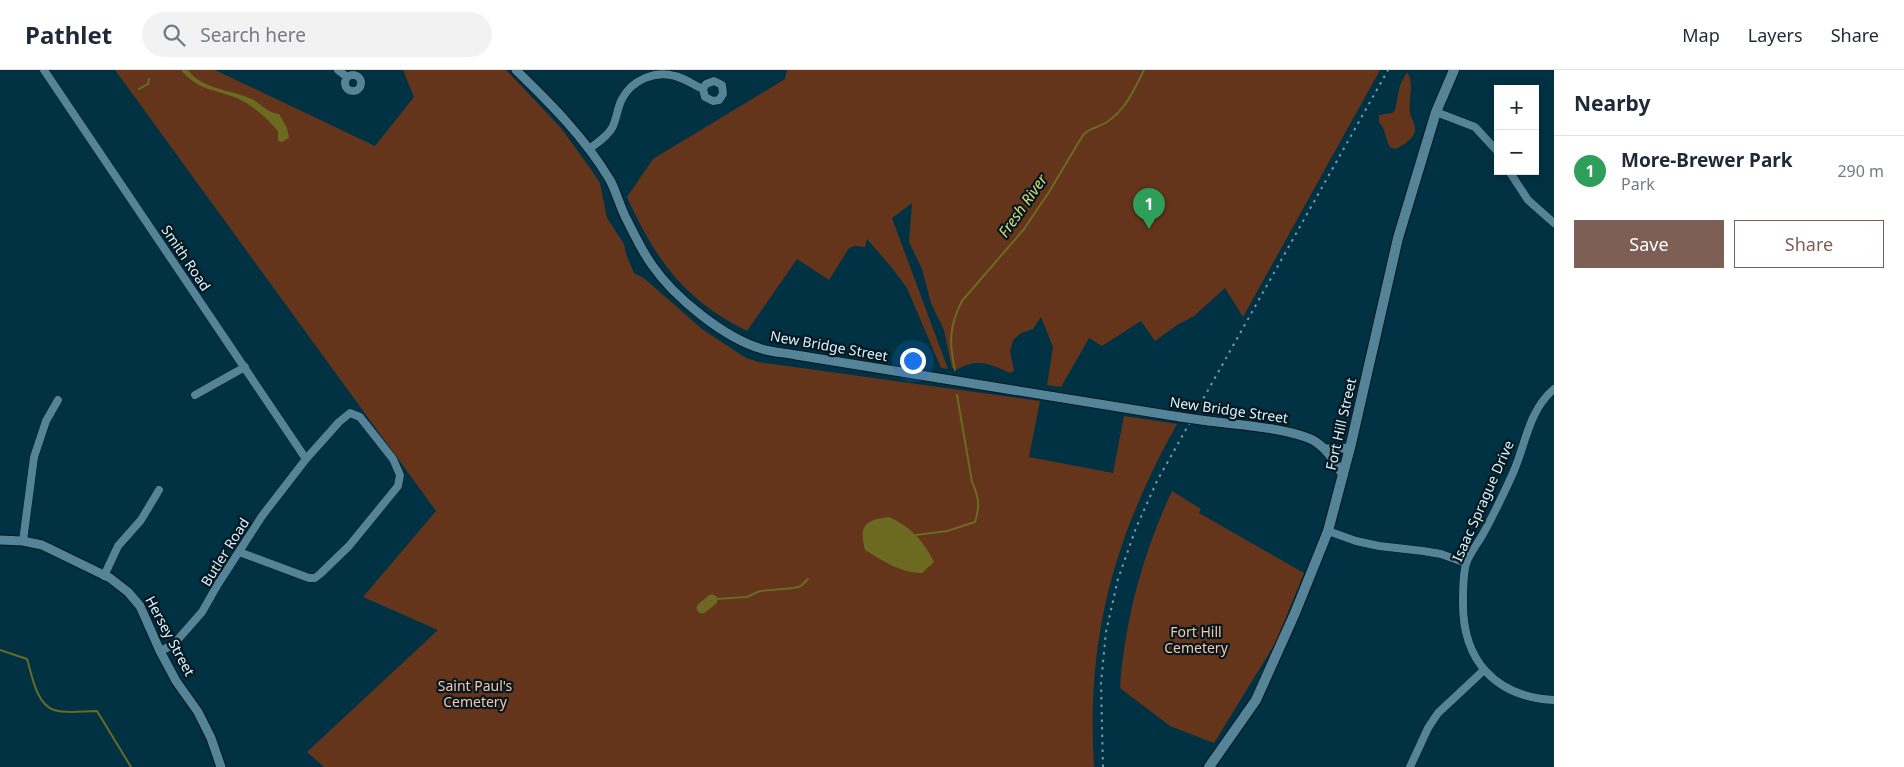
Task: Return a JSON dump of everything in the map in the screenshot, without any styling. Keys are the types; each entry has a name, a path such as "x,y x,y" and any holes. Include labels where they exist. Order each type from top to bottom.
{"main road":[{"name":"Fort Hill Street","path":"1210,767 1256,700 1295,613 1328,531 1350,448 1398,238 1436,112 1454,70"}],"street":[{"name":"Smith Road","path":"44,70 306,460"},
{"path":"338,70 347,77"},
{"name":"New Bridge Street","path":"516,70 544,97 589,149 610,180 624,215 651,265 692,308 710,322 745,342 762,349 804,357 1286,432 1314,440 1324,449 1343,474"},
{"path":"589,149 607,136 612,128 623,96 636,82 643,78 666,74 677,76 703,89"},
{"path":"1436,112 1475,127 1494,148"},
{"path":"1512,175 1528,200 1554,222"},
{"path":"195,395 245,368"},
{"name":"Isaac Sprague Drive","path":"1554,389 1535,412 1513,473 1466,563 1463,590 1464,626 1468,643 1484,670 1495,680 1523,694 1554,700"},
{"path":"23,541 34,457 46,421 58,400"},
{"name":"Butler Road","path":"160,651 173,645 202,612 238,552 262,516 338,422 350,413 360,417 394,459 400,475 398,486 349,546 315,578 302,576 238,552"},
{"path":"1324,449 1350,448"},
{"path":"104,576 118,546 141,520 159,490"},
{"path":"1328,531 1356,541 1378,546 1432,552 1466,563"},
{"name":"Hersey Street","path":"0,540 23,541 42,545 123,587 137,601 176,681 198,712 211,738 221,767"},
{"path":"1410,767 1428,728 1438,713 1484,670"}],"green space":[{"name":"Saint Paul's Cemetery","path":"115,70 215,70 375,146 414,97 403,70 506,70 561,128 600,183 607,218 624,244 634,273 645,279 702,329 746,358 758,362 1040,401 1029,457 1113,473 1124,416 1177,424 1136,507 1109,589 1100,631 1095,674 1093,720 1094,767 324,767 307,752 438,630 363,597 436,511"},
{"path":"787,70 1380,70 1243,317 1225,288 1194,316 1177,325 1155,341 1141,321 1102,346 1089,338 1061,387 1047,385 1053,347 1041,317 1033,329 1021,333 1013,340 1010,351 1014,371 1010,373 990,365 978,363 958,369 952,368 944,330 931,303 922,269 909,242 912,203 892,218 948,369 941,368 907,288 867,239 865,247 855,246 849,248 829,280 797,259 747,331 705,305 674,276 649,240 627,197 653,159 785,79"},
{"path":"1407,72 1411,81 1410,114 1415,131 1410,140 1395,149 1388,144 1379,122 1379,115 1392,113 1395,110 1400,85"},
{"name":"Fort Hill Cemetery","path":"1172,491 1201,509 1199,513 1304,573 1276,642 1214,743 1170,726 1120,688 1126,637 1137,587 1152,538"}],"shaded area":[{"path":"181,70 188,70 209,85 252,99 268,110 279,114 287,128 289,138 282,142 278,141 278,131 253,107 235,97 195,83"},
{"path":"889,517 916,535 930,554 934,562 922,573 899,569 865,550 863,530 865,526 874,520"}],"waterway":[{"name":"Fresh River","path":"955,370 951,335 952,327 962,301 1024,229 1049,192 1083,135 1114,117 1129,99 1144,70"},
{"path":"139,89 148,84 149,79"},
{"name":"Fresh River","path":"916,535 947,531 975,522 977,517 977,497 972,482 957,395"},
{"path":"716,599 747,597 760,591 794,588 801,586 808,579"},
{"path":"702,608 712,600"},
{"path":"0,650 27,659 39,695 48,707 64,712 97,711 131,767"}],"railway":[{"path":"1103,767 1101,683 1106,632 1118,579 1136,528 1157,481 1388,70"}],"place":[{"name":"More-Brewer Park","path":"1149,229"}]}
